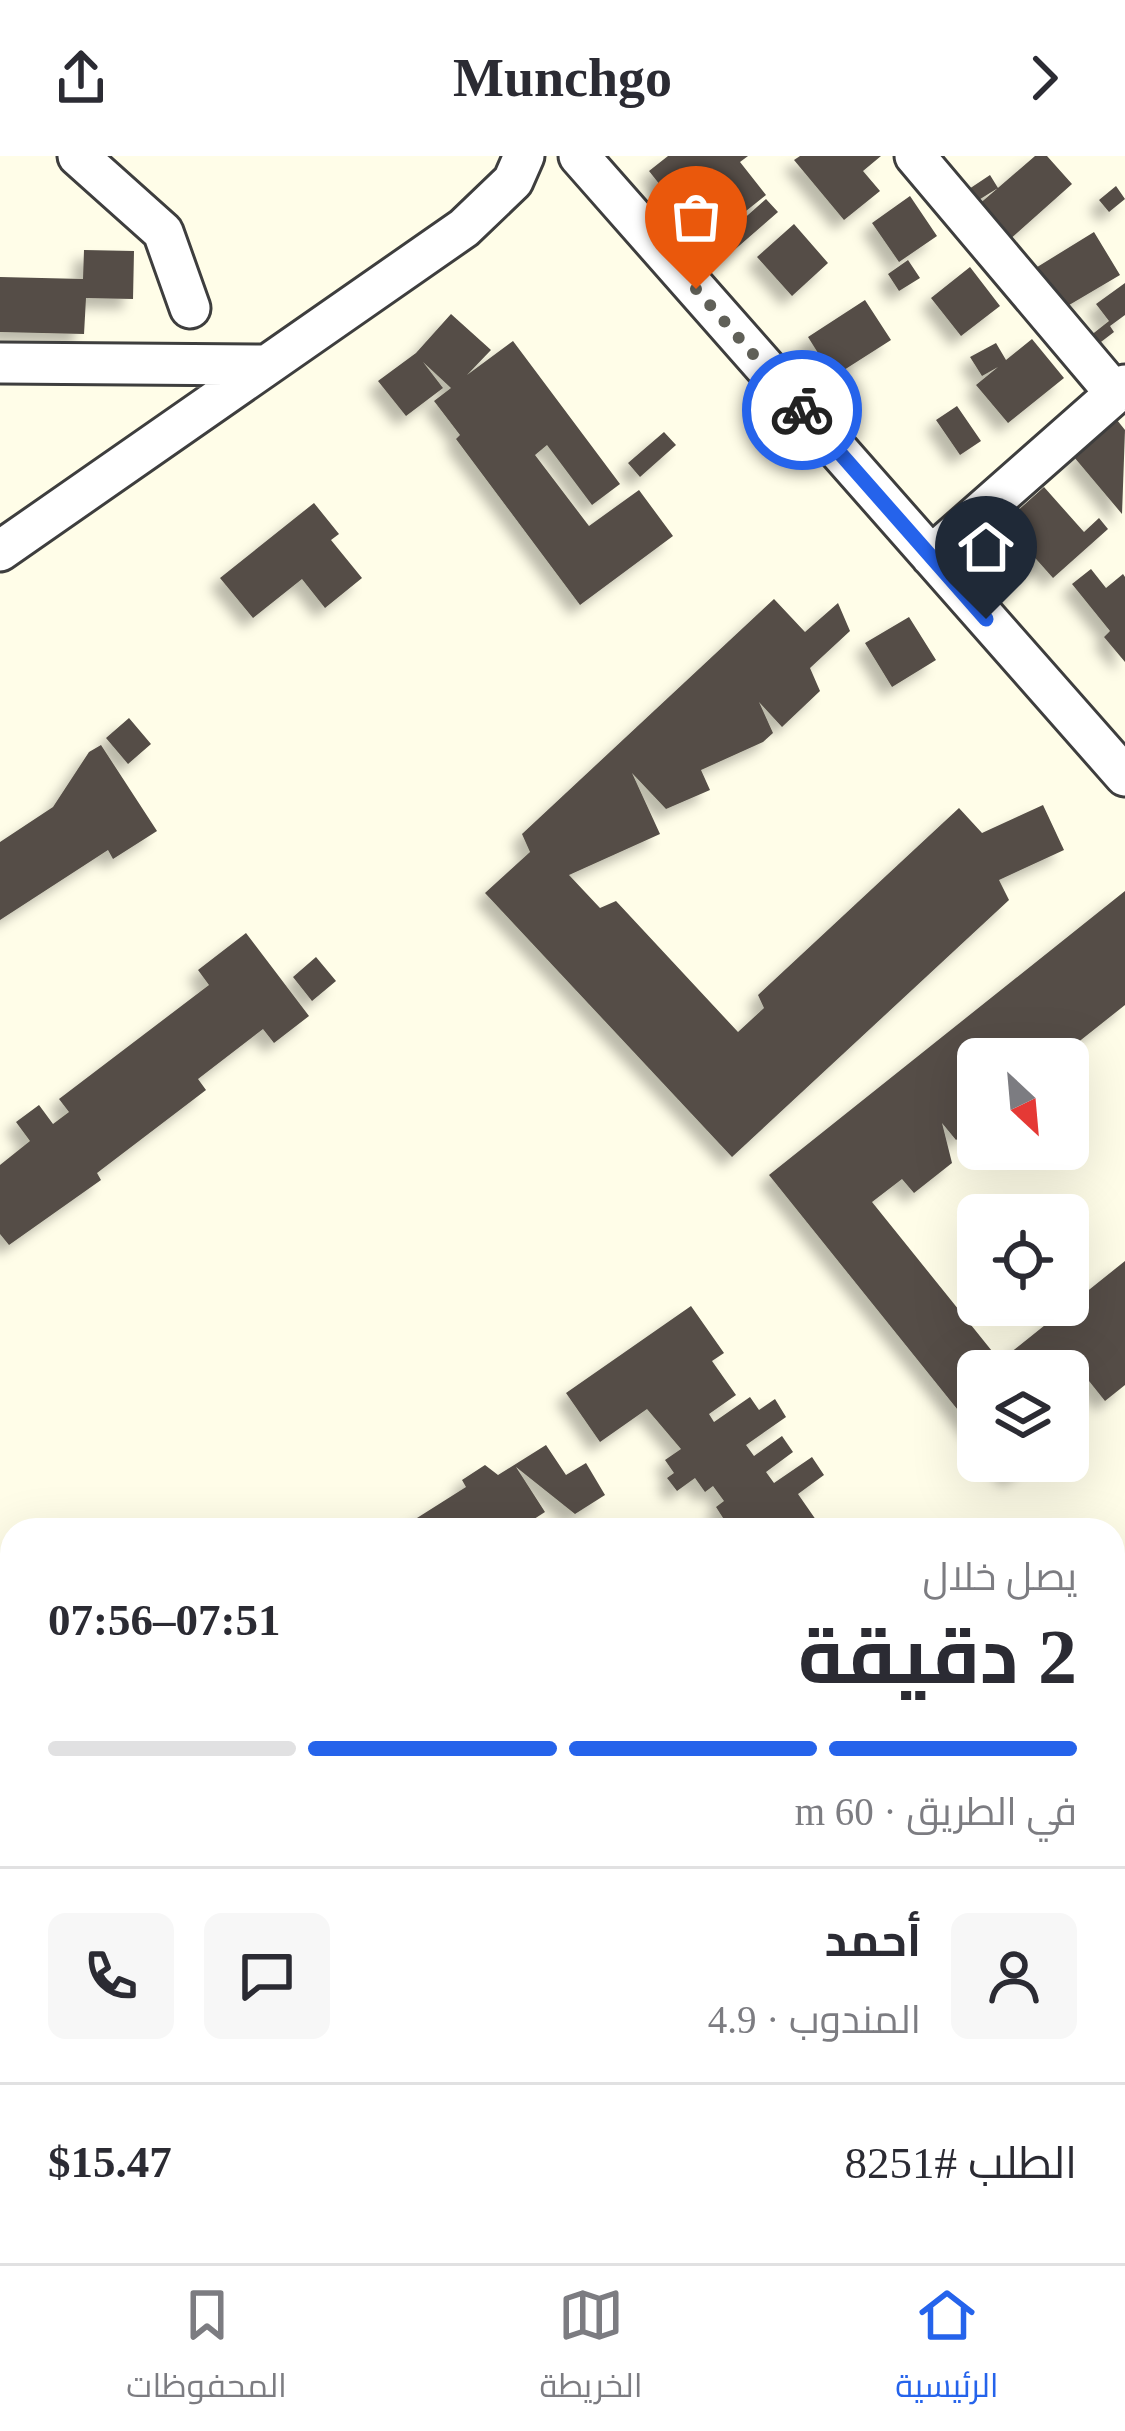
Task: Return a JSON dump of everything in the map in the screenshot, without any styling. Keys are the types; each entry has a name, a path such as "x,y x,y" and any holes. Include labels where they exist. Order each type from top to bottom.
{"street":[{"path":"78,156 163,232 190,308"},
{"path":"0,550 464,228 513,181 524,156"},
{"path":"579,156 931,556 1111,733 1125,776"},
{"path":"915,156 1120,389 931,556"},
{"path":"0,364 266,365"}],"building":[{"path":"668,156 748,156 740,162 766,195 706,243 649,171"},
{"path":"800,156 881,156 863,171 880,191 844,220 794,160"},
{"path":"1035,156 1047,156 1072,184 1008,241 977,206"},
{"path":"990,175 998,188 977,201 969,189"},
{"path":"1116,186 1125,199 1109,212 1099,200"},
{"path":"910,196 937,236 899,262 872,223"},
{"path":"766,199 778,212 724,259 713,246"},
{"path":"794,224 828,263 792,296 757,257"},
{"path":"1094,232 1120,275 1059,311 1034,269"},
{"path":"84,250 134,251 133,299 86,298 84,334 0,332 0,277 83,279"},
{"path":"908,260 920,278 899,291 888,274"},
{"path":"970,267 1000,306 961,336 931,298"},
{"path":"1125,283 1125,315 1097,345 1090,336 1109,321 1096,304"},
{"path":"865,300 891,340 833,377 808,337"},
{"path":"451,314 491,350 467,375 513,341 620,484 592,505 547,445 535,455 589,526 639,490 673,536 580,605 456,439 460,435 434,401 451,388 423,362 443,388 406,416 378,381 416,353"},
{"path":"1032,339 1064,378 1008,423 976,385 998,367 982,376 970,357 996,343 1006,360"},
{"path":"957,406 981,441 960,455 936,420"},
{"path":"1117,420 1125,430 1122,514 1074,457"},
{"path":"664,432 676,445 640,477 628,463"},
{"path":"1044,487 1084,532 1099,518 1108,529 1053,578 1004,523"},
{"path":"314,503 339,534 331,540 362,578 325,608 302,579 253,618 220,578"},
{"path":"1091,569 1106,588 1125,577 1125,662 1104,637 1110,631 1072,584"},
{"path":"774,599 805,632 838,603 850,631 810,668 820,691 782,727 759,702 773,733 701,770 710,790 666,809 632,773 660,834 569,875 600,908 616,901 738,1032 764,1008 758,995 959,808 982,833 1043,805 1064,850 999,880 1009,900 732,1157 485,893 530,852 522,834"},
{"path":"909,617 936,660 892,687 865,643"},
{"path":"129,718 151,744 128,764 106,738"},
{"path":"101,745 157,831 113,859 108,850 0,920 0,842 53,807 89,752"},
{"path":"1125,891 1125,1005 1083,1038 957,1038 957,1139 942,1123 952,1163 914,1193 902,1179 872,1202 957,1308 957,1326 972,1326 991,1350 957,1350 957,1409 769,1175"},
{"path":"246,933 309,1016 274,1043 263,1029 198,1079 206,1090 97,1173 101,1180 9,1245 0,1234 0,1165 30,1141 16,1122 39,1105 53,1124 69,1112 59,1099 209,985 198,970"},
{"path":"316,957 336,981 312,1001 293,977"},
{"path":"1125,1261 1125,1385 1105,1401 1089,1381 1089,1350 1014,1350 1044,1326 1089,1326 1089,1290"},
{"path":"691,1306 724,1353 712,1361 736,1395 709,1414 714,1422 750,1397 759,1410 775,1399 786,1417 746,1445 754,1456 782,1436 793,1452 766,1472 774,1483 812,1457 824,1475 798,1494 815,1518 723,1518 716,1507 724,1501 713,1486 705,1492 695,1478 677,1491 667,1478 674,1473 665,1460 681,1449 647,1409 600,1442 566,1393"},
{"path":"546,1445 566,1475 586,1463 605,1495 575,1514 516,1467 545,1512 536,1518 417,1518 466,1487 462,1480 485,1465 498,1475"}],"way so far":[{"path":"696,289 802,410"}],"route":[{"path":"802,410 986,619"}]}
